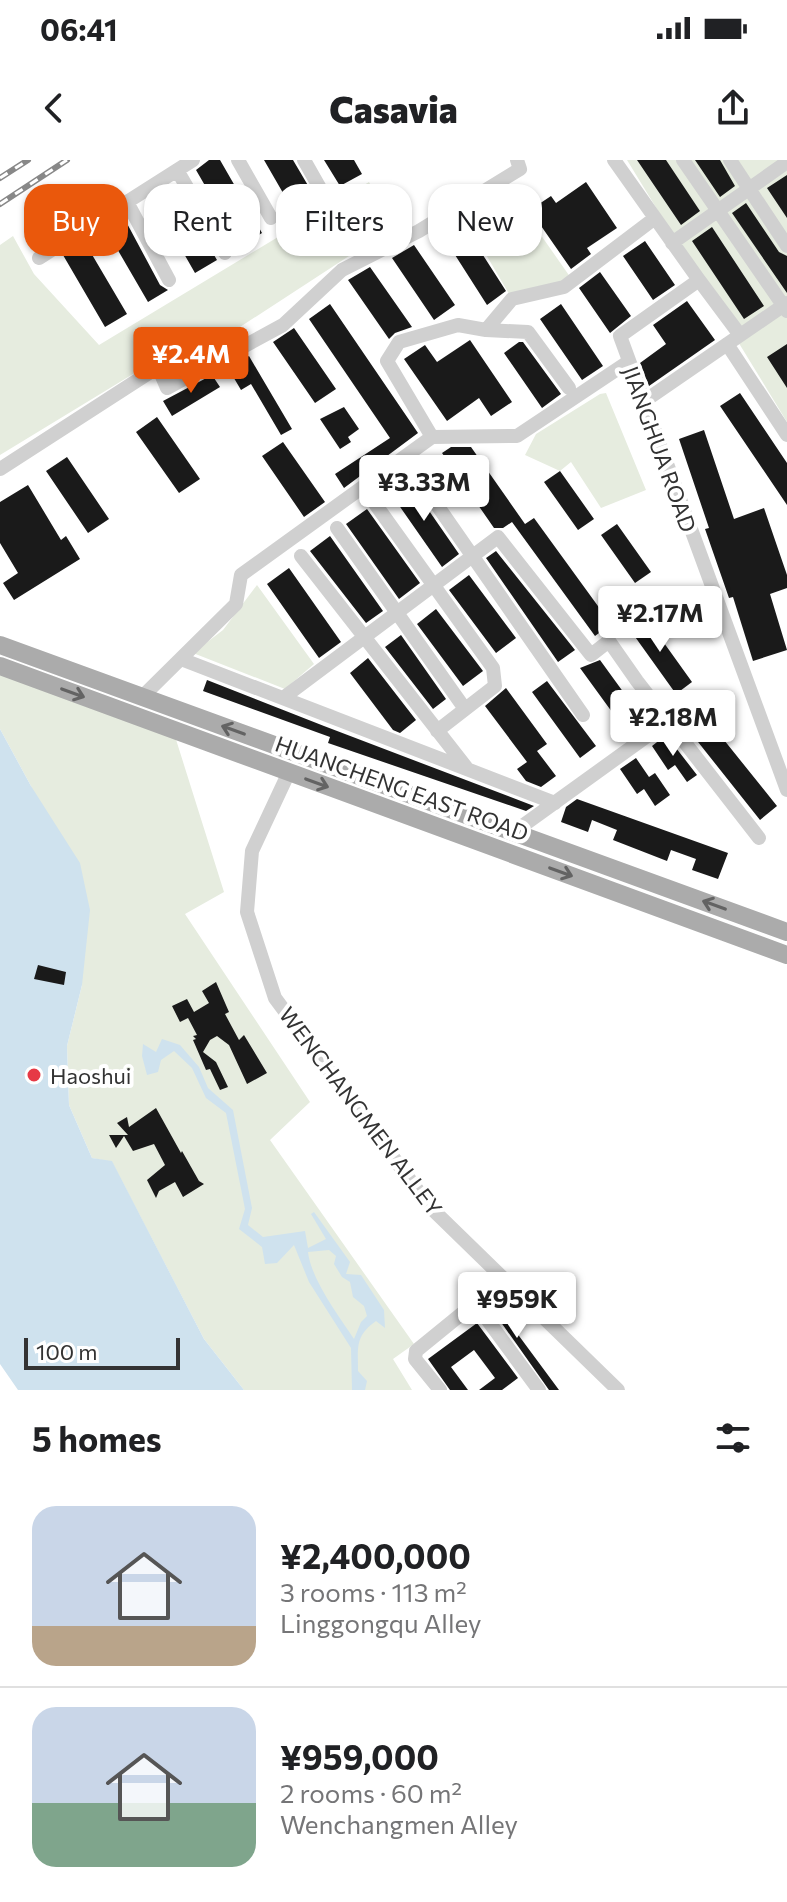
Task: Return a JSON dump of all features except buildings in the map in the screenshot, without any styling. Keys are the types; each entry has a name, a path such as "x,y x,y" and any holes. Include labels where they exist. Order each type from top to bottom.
{"main road":[{"name":"HUANCHENG EAST ROAD","path":"0,645 787,932"},
{"name":"HUANCHENG EAST ROAD","path":"0,666 787,955"}],"street":[{"path":"128,201 193,160"},
{"path":"238,160 271,218"},
{"path":"304,160 318,184"},
{"path":"0,469 158,367 167,388 283,325 342,270 419,231 520,169 517,160"},
{"path":"614,160 699,280 787,435"},
{"path":"643,402 786,306 683,160"},
{"path":"730,160 787,246"},
{"path":"672,243 787,162"},
{"path":"177,170 185,184"},
{"path":"128,204 169,280"},
{"path":"486,330 512,299 564,287 655,218"},
{"name":"JIANGHUA ROAD","path":"699,280 620,336 787,790"},
{"path":"432,437 387,361 399,342 458,325 528,332 569,388"},
{"path":"142,697 236,604 241,575 432,437 517,436 628,362"},
{"path":"414,472 583,715"},
{"path":"363,487 493,668 495,686 437,731"},
{"path":"337,528 465,709"},
{"path":"283,698 498,537 591,655 609,641 759,838"},
{"path":"301,556 467,769"},
{"path":"181,659 555,803"},
{"path":"514,832 668,721"},
{"name":"WENCHANGMEN ALLEY","path":"289,772 252,851 247,912 275,998 430,1207 618,1390"},
{"path":"440,1390 415,1359 416,1351 470,1307 478,1307 531,1387"}],"shaded area":[{"path":"627,160 787,160 787,422"},
{"path":"13,236 34,274 99,345 246,256 260,256 260,248 276,238 276,256 349,256 174,370 161,357 0,455 0,245"},
{"path":"542,237 573,281 512,299 487,256 542,256"},
{"path":"606,393 646,490 601,508 571,462 560,471 525,455 536,434"},
{"path":"257,585 314,664 285,689 193,653 223,630"},
{"path":"0,666 173,730 224,892 185,914 310,1102 270,1140 414,1344 393,1359 412,1390 244,1390 204,1339 112,1162 92,1158 69,1105 67,1046 82,985 31,786 0,729"}],"water":[{"name":"Haoshui","path":"0,729 31,786 80,863 90,910 82,985 67,1046 69,1105 92,1158 112,1161 204,1339 244,1390 18,1390 0,1364"},
{"path":"162,1039 180,1045 199,1067 208,1088 233,1110 252,1208 248,1225 263,1237 305,1231 308,1248 326,1239 311,1214 314,1212 350,1262 346,1274 361,1275 384,1310 385,1328 376,1321 364,1332 359,1343 358,1371 367,1381 365,1390 352,1390 351,1348 309,1282 294,1245 277,1263 265,1264 262,1247 239,1229 245,1209 226,1113 206,1098 192,1068 174,1051 161,1060 158,1072 147,1075 142,1056 143,1044 156,1052","holes":["329,1250 336,1256 334,1264 342,1277 350,1282 353,1297 364,1306 367,1316 354,1339 320,1285 308,1252"]}],"railway":[{"path":"0,178 28,160"},
{"path":"0,204 67,160"}],"place":[{"name":"Haoshui","path":"34,1075"}]}
